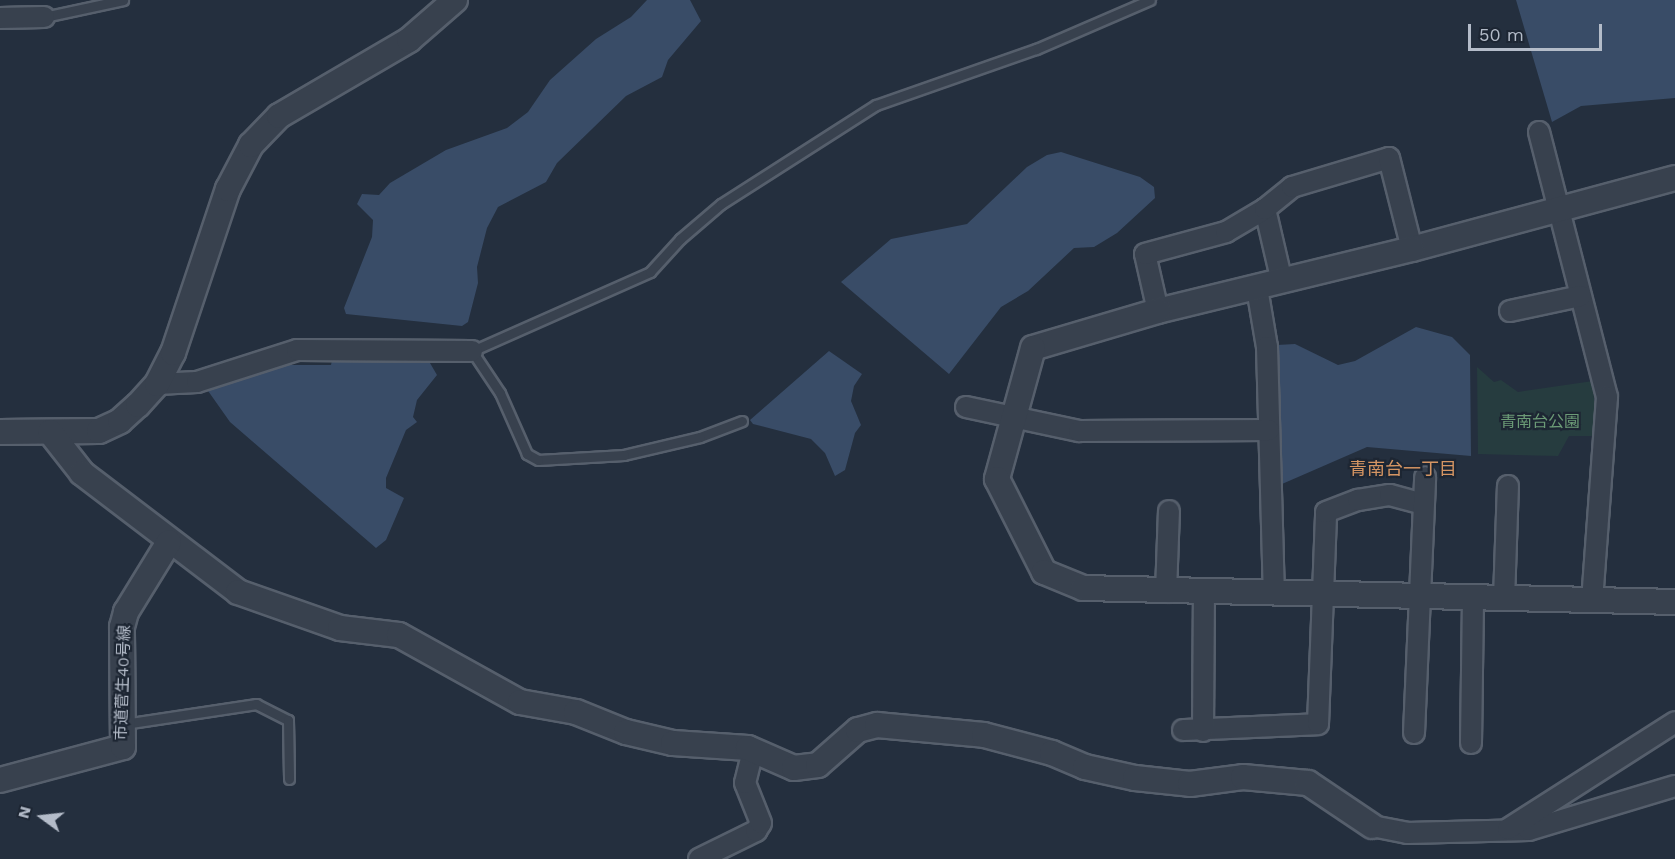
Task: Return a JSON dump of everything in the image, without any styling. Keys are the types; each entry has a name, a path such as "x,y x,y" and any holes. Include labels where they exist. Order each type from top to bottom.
{"street":[{"path":"0,432 99,431 120,421 157,384 173,353 228,189 251,146 279,116 409,40 455,0"},
{"path":"0,18 44,17"},
{"path":"1539,132 1607,398 1592,600"},
{"path":"1158,311 1145,254 1226,232 1265,209 1292,187 1389,158 1412,249"},
{"path":"1675,178 1412,249 1158,311 1033,348 997,479 1044,572 1083,588 1204,593 1675,602"},
{"path":"1265,209 1282,282"},
{"path":"1257,288 1268,347 1274,594"},
{"path":"1510,311 1580,296"},
{"path":"157,384 197,382 297,350 472,351"},
{"path":"966,407 1079,431 1269,430"},
{"path":"50,432 82,473 169,542 238,592 340,628 399,635 520,702 576,712 626,732 673,743 753,750 794,768 818,765 858,730 877,725 976,734 1052,753 1085,767 1135,778 1190,784 1243,777 1308,783 1372,826 1407,833 1506,831 1560,823 1675,786"},
{"path":"1414,733 1425,477"},
{"path":"1504,598 1508,486"},
{"path":"1183,730 1203,731 1256,724 1318,724 1326,512 1358,500 1390,495 1423,504"},
{"path":"1166,592 1169,511"},
{"name":"市道菅生40号線","path":"0,780 123,747 122,627 126,612 169,542"},
{"path":"1203,731 1204,593"},
{"path":"1471,743 1473,598"},
{"path":"1506,831 1675,722"},
{"path":"699,859 756,831 761,823 745,783 753,750"}],"lane":[{"path":"44,17 123,0"},
{"path":"742,421 700,437 624,455 538,460 527,454 500,393 472,351 650,272 680,238 722,204 876,105 1036,49 1150,0"},
{"path":"124,724 256,704 288,720 289,779"}],"green space":[{"name":"青南台公園","path":"1477,367 1494,382 1501,380 1518,392 1593,381 1596,436 1569,436 1558,456 1478,454"}],"water":[{"path":"647,0 690,0 701,21 668,60 662,77 626,96 557,163 546,182 498,207 487,228 477,267 478,283 468,322 462,326 346,314 344,308 372,237 373,220 357,204 362,194 379,195 390,183 446,150 507,128 528,112 550,80 596,39 631,17"},
{"path":"1516,0 1675,0 1675,98 1581,106 1552,122"},
{"path":"1061,152 1140,177 1154,187 1155,198 1117,233 1094,247 1074,248 1028,291 1001,307 949,374 841,282 891,239 967,224 1027,167 1047,155"},
{"path":"1416,327 1452,337 1470,355 1471,456 1367,447 1282,484 1277,345 1295,344 1338,365 1355,361"},
{"path":"829,351 862,374 854,386 851,401 861,425 855,433 845,470 835,476 825,453 811,439 753,424 750,420"},
{"path":"332,360 430,363 437,375 417,400 413,417 417,422 406,430 386,478 386,488 404,498 386,540 376,548 230,422 206,388 289,365 331,365"}],"district":[{"name":"青南台一丁目","path":"1403,469"}]}
